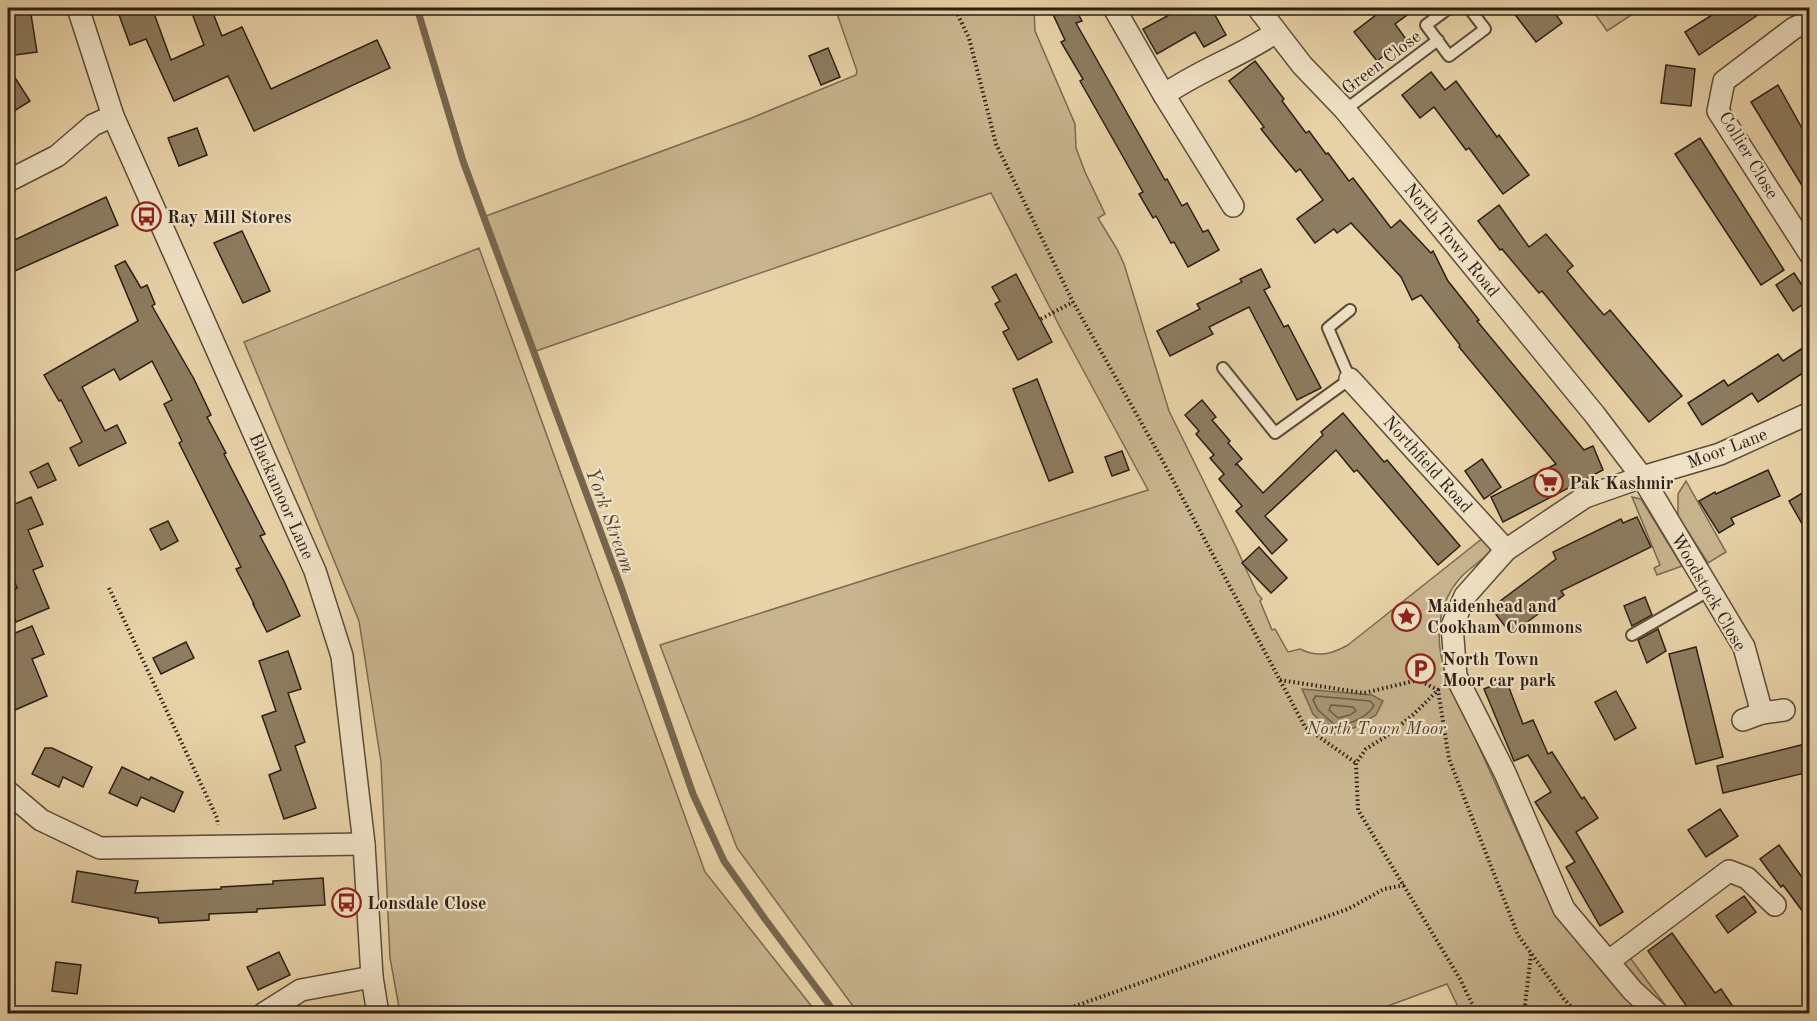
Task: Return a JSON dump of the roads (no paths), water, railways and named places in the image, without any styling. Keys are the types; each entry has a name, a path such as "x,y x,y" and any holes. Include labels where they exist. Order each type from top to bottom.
{"street":[{"name":"Blackamoor Lane","path":"81,8 113,116 315,571 342,656 364,844 372,976 378,1014"},
{"path":"1114,8 1164,95 1233,206"},
{"name":"North Town Road","path":"1258,8 1302,65 1345,110 1587,405 1642,477"},
{"name":"Collier Close","path":"1809,21 1794,28 1724,81 1718,111 1809,254"},
{"path":"1164,95 1184,81 1276,32"},
{"path":"8,181 57,156 93,124 113,116"},
{"name":"Northfield Road","path":"1350,379 1506,550"},
{"name":"Moor Lane","path":"1642,477 1720,454 1809,413"},
{"path":"1642,477 1585,497 1506,550 1465,596 1452,626 1456,676 1505,773 1564,909 1633,991 1658,1014"},
{"name":"Woodstock Close","path":"1642,477 1744,647 1752,716 1784,710"},
{"path":"8,792 41,820 100,848 364,844"},
{"path":"1609,961 1729,871 1747,878 1775,905"},
{"path":"263,1014 301,990 372,976"}],"lane":[{"name":"Green Close","path":"1449,8 1426,25 1449,56 1485,29 1469,8"},
{"name":"Green Close","path":"1345,110 1438,40"},
{"path":"1223,368 1275,433 1350,379 1328,328 1350,310"},
{"path":"1632,635 1710,590"}],"water":[{"path":"1302,689 1372,695 1383,701 1376,715 1356,727 1335,734 1313,714"}],"waterway":[{"name":"York Stream","path":"417,8 463,161 621,587 693,794 724,861 836,1014"}],"place":[{"name":"Ray Mill Stores","path":"146,217"},
{"name":"Pak Kashmir","path":"1548,483"},
{"name":"Maidenhead and Cookham Commons","path":"1406,616"},
{"name":"North Town Moor car park","path":"1421,669"},
{"name":"Lonsdale Close","path":"346,903"}],"park label":[{"name":"North Town Moor","path":"1376,728"}]}
